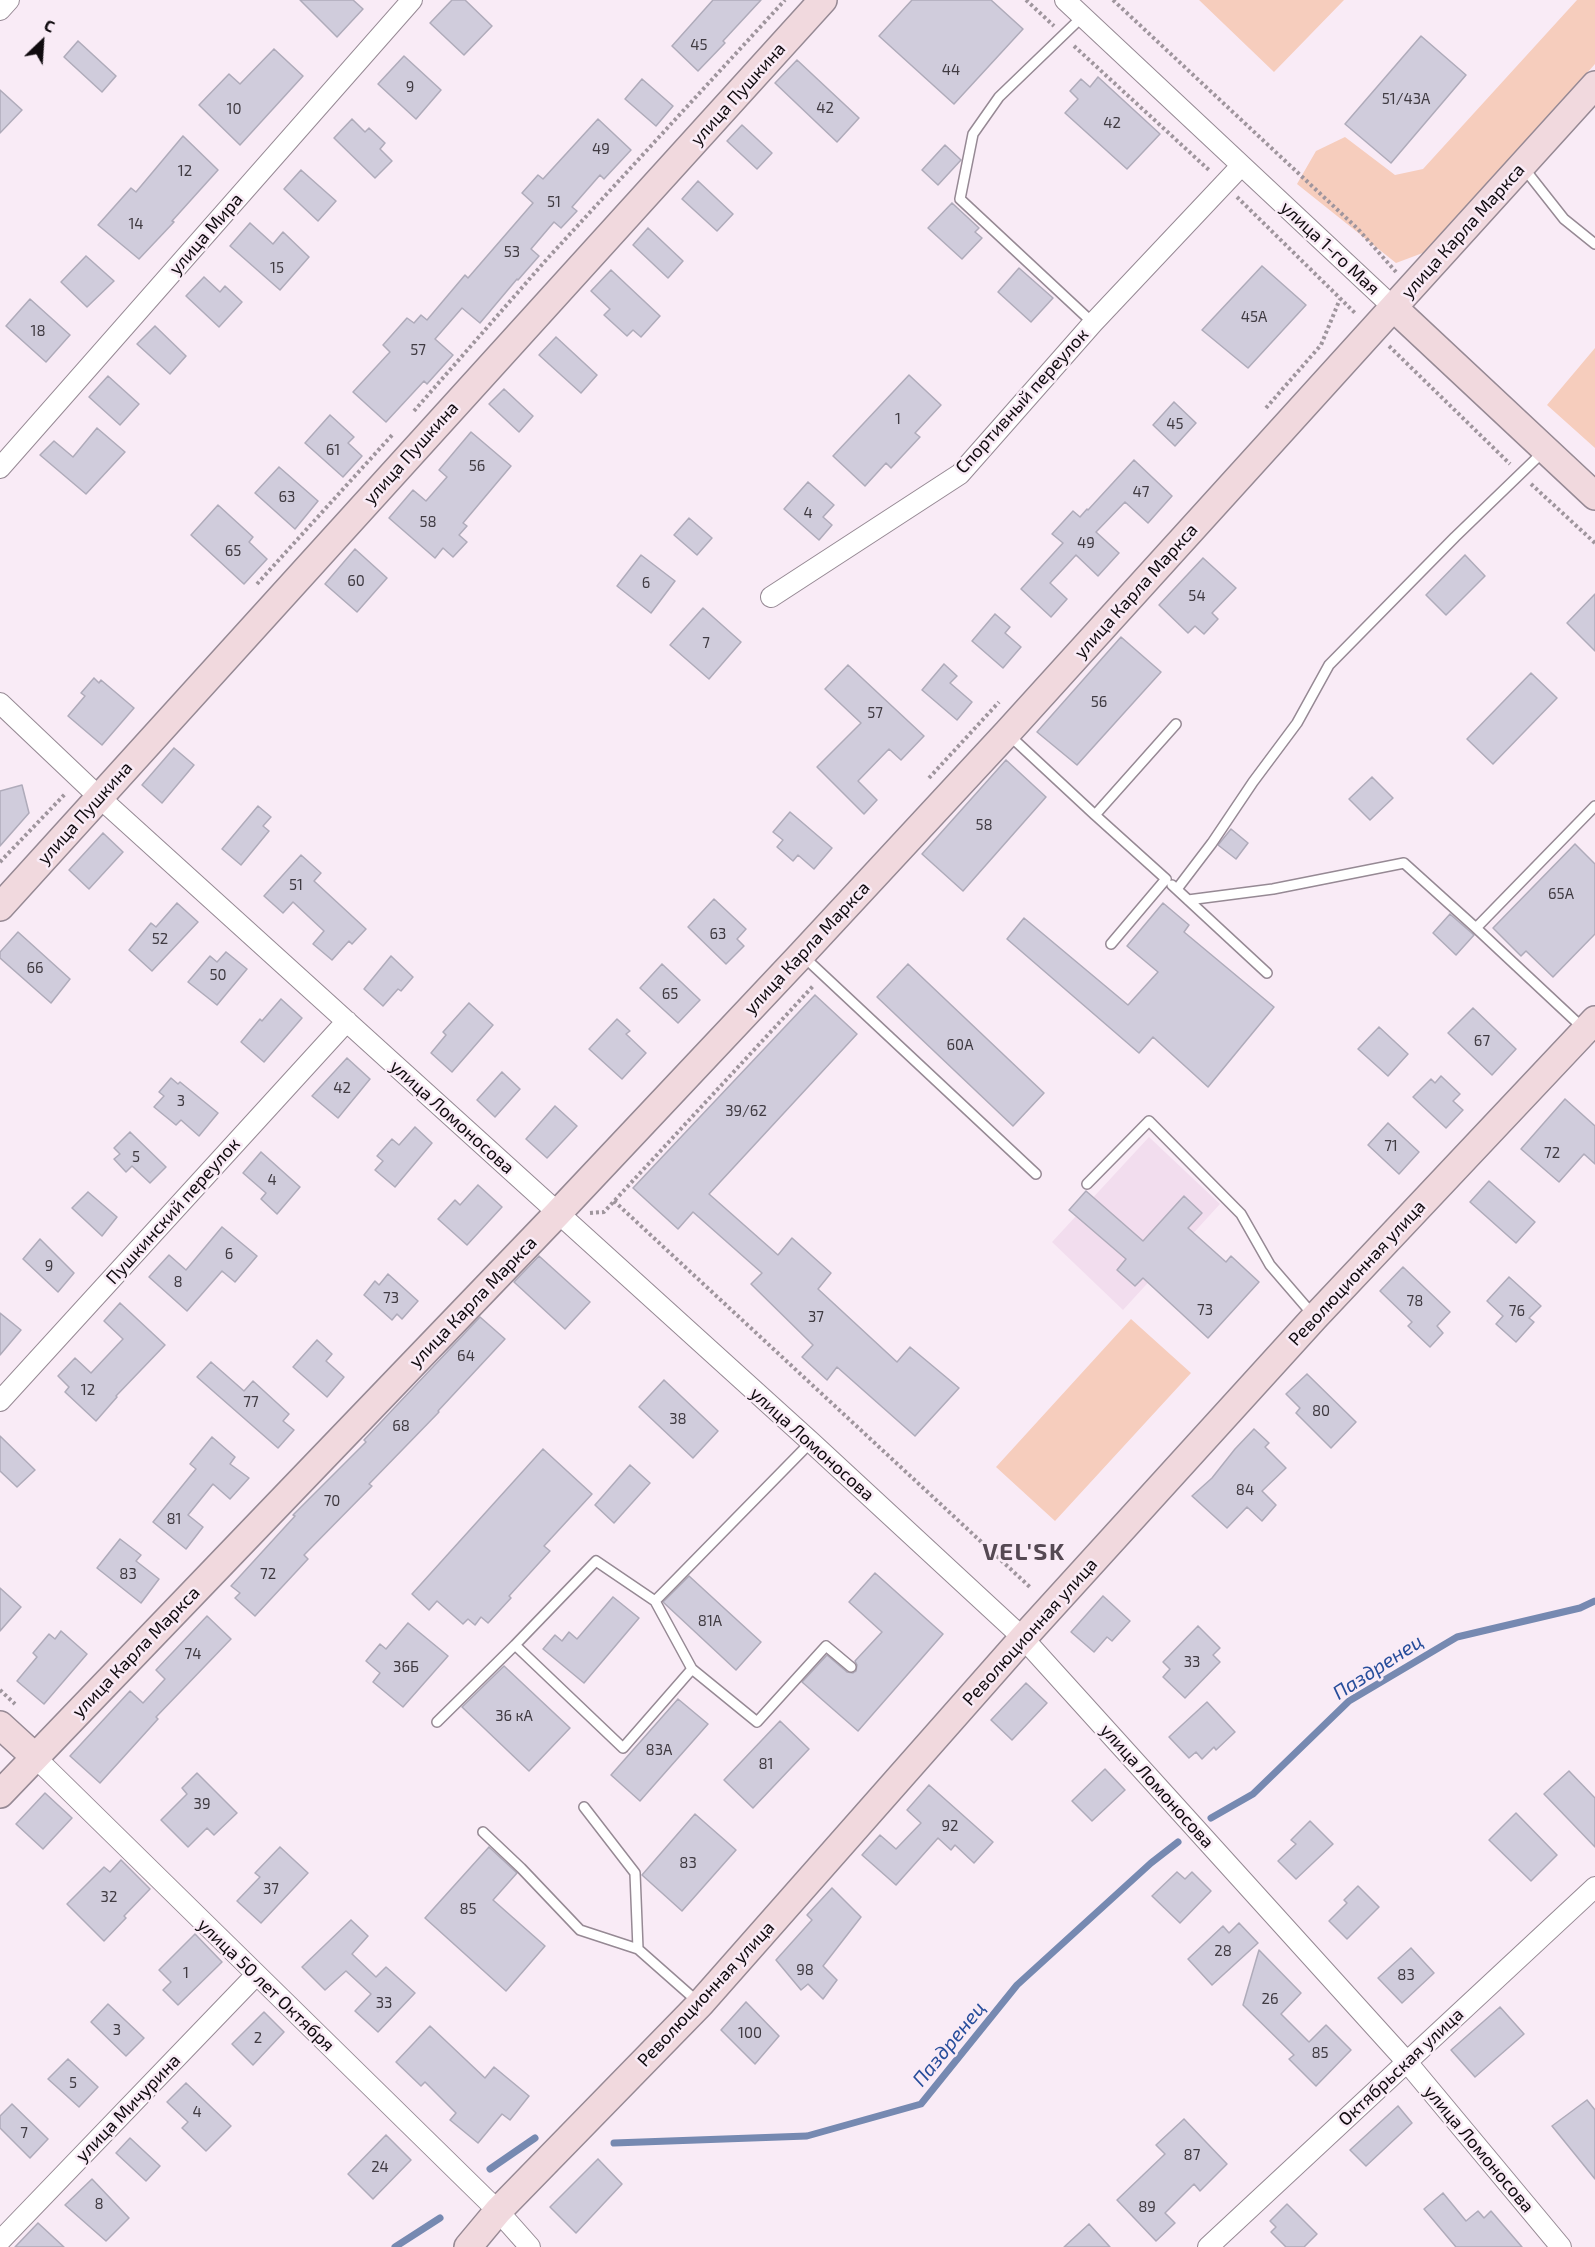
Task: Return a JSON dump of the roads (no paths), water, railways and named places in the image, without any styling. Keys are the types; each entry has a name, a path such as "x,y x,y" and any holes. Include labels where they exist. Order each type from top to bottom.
{"main road":[{"name":"улица Пушкина","path":"0,907 823,0"},
{"name":"улица Карла Маркса","path":"0,1794 558,1213 801,955 1007,733 1595,85"},
{"name":"улица 1-го Мая","path":"1403,298 1546,450 1595,496"},
{"name":"Революционная улица","path":"468,2247 498,2211 700,2004 1023,1638 1315,1317 1590,1025"},
{"name":"улица 50 лет Октября","path":"0,1725 35,1757"}],"street":[{"path":"0,10 9,0"},
{"name":"улица Мира","path":"0,468 412,0"},
{"name":"улица 1-го Мая","path":"1065,0 1241,166 1403,298"},
{"name":"Спортивный переулок","path":"771,597 960,474 1093,323 1241,166"},
{"name":"улица Ломоносова","path":"0,703 99,797 811,1442 1023,1638 1406,2061 1561,2247"},
{"name":"Пушкинский переулок","path":"0,1401 347,1021"},
{"name":"улица 50 лет Октября","path":"35,1757 498,2211 530,2247"},
{"name":"Октябрьская улица","path":"1208,2247 1595,1887"},
{"name":"улица Мичурина","path":"0,2241 255,1975"}],"lane":[{"path":"1083,16 999,97 973,134 960,199 1093,323"},
{"path":"1522,166 1564,219 1595,244"},
{"path":"1177,889 1297,723 1329,665 1455,537 1546,450"},
{"path":"1095,815 1176,724"},
{"path":"1007,733 1267,973"},
{"path":"1476,928 1595,806"},
{"path":"1188,900 1273,889 1404,862 1476,928 1590,1025"},
{"path":"1111,944 1166,879"},
{"path":"801,955 1036,1174"},
{"path":"1087,1184 1149,1121 1241,1214 1270,1265 1315,1317"},
{"path":"655,1601 811,1442"},
{"path":"436,1722 596,1561 655,1601 692,1669 757,1722 826,1646 851,1667"},
{"path":"515,1645 623,1748 692,1669"},
{"path":"584,1807 635,1873 638,1949"},
{"path":"483,1832 580,1930 638,1949 700,2004"}],"waterway":[{"name":"Паздренец","path":"1211,1818 1253,1794 1349,1701 1457,1637 1580,1608 1595,1601"},
{"name":"Паздренец","path":"614,2143 807,2136 921,2104 1017,1985 1151,1863 1178,1842"},
{"name":"Паздренец","path":"490,2169 535,2138"},
{"name":"Паздренец","path":"395,2247 440,2218"}],"district":[{"name":"VEL'SK","path":"1024,1552"}]}
